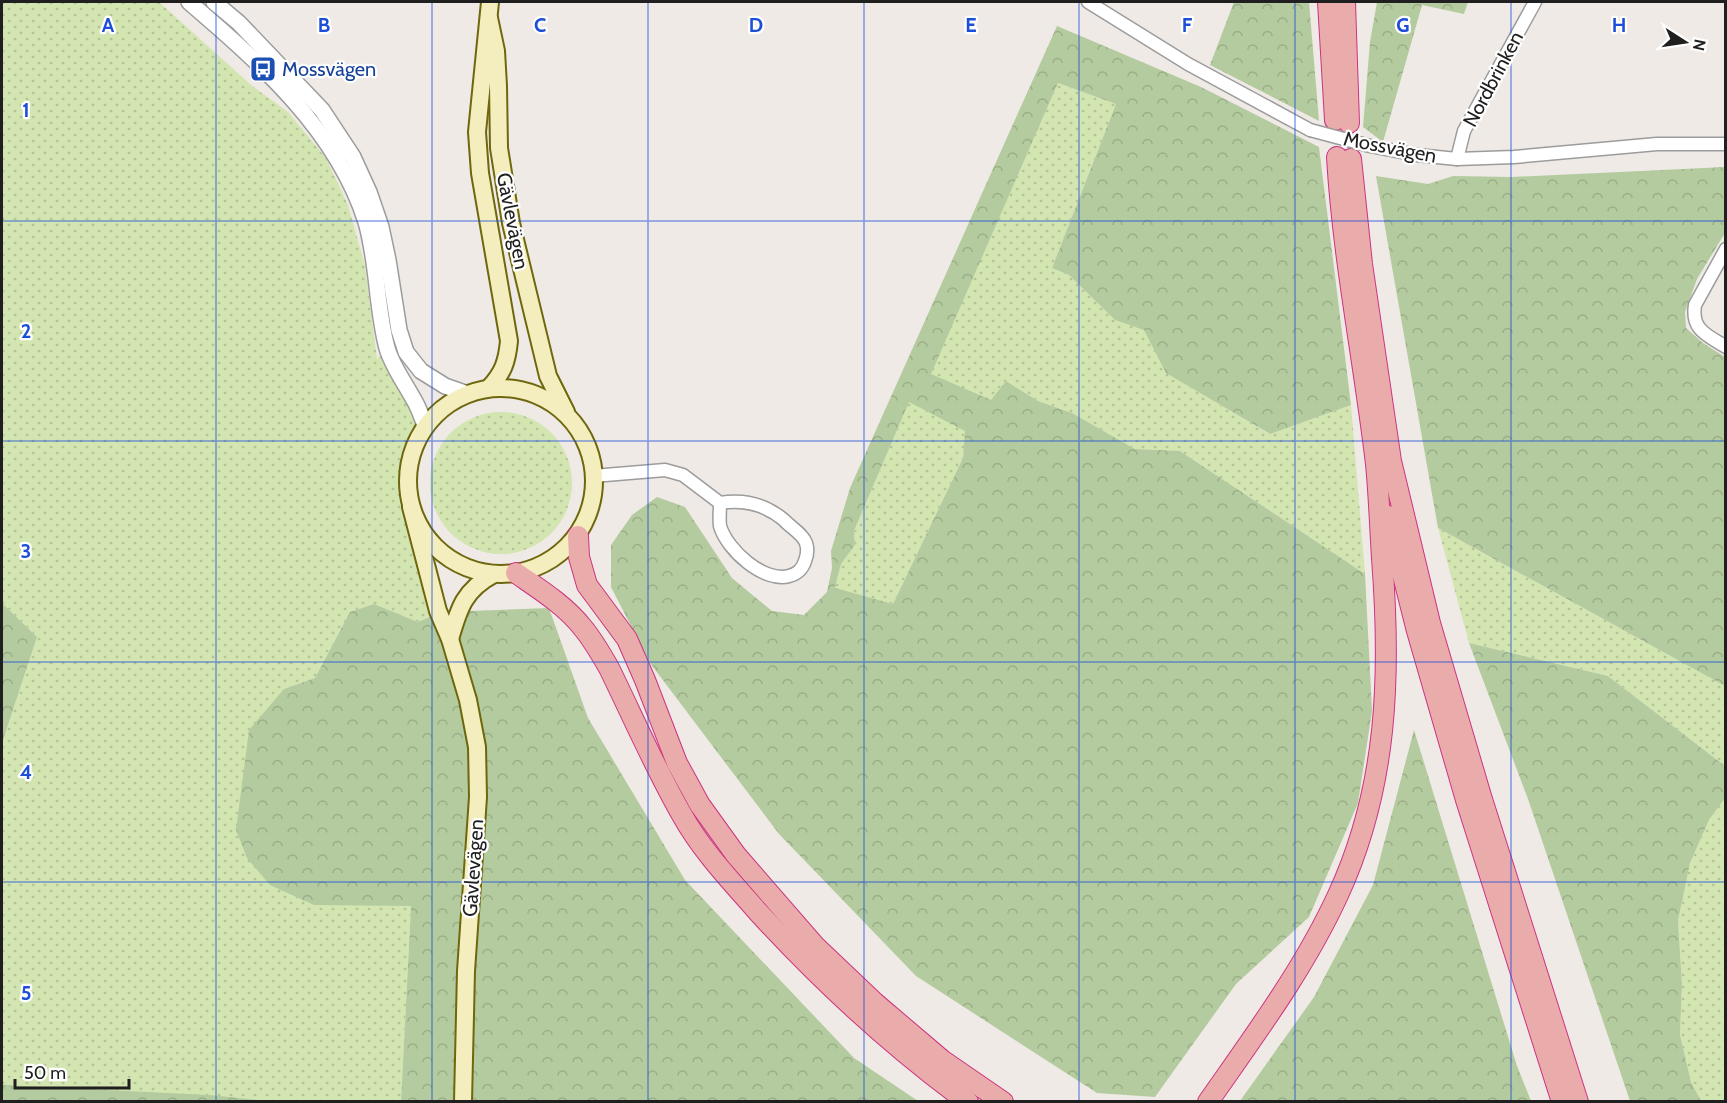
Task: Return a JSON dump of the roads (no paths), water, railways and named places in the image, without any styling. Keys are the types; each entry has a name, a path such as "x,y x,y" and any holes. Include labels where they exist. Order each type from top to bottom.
{"highway":[{"path":"1328,2 1342,121 1345,2"},
{"path":"1208,1101 1285,989 1319,933 1339,894 1367,816 1377,775 1385,719 1387,664 1385,597 1376,464 1347,261 1344,158 1391,461 1440,656 1481,796 1578,1101"},
{"path":"1376,464 1417,631 1449,743 1562,1101"},
{"path":"578,536 579,557 587,585 627,639 677,763 700,805 736,855 815,946 875,1003 942,1060 1003,1101"},
{"path":"516,573 558,604 582,626 609,668 683,817 717,866 803,962 865,1021 968,1101"}],"main road":[{"name":"Gävlevägen","path":"489,388 502,374 509,341 480,173 477,132 490,10"},
{"name":"Gävlevägen","path":"490,10 496,51 500,148 511,223 548,376 569,416"},
{"path":"489,388 518,389 541,396 569,416 585,444 591,461 592,497 587,518 578,536 566,551 551,563 534,572 494,574 466,568 440,552 423,533 411,507 407,478 410,459 414,444 425,425 437,412 465,393 489,388"},
{"name":"Gävlevägen","path":"411,507 438,611 450,639 468,700 477,747 478,797 466,971 463,1101"},
{"path":"450,639 459,608 469,592 494,574"}],"street":[{"path":"189,2 263,69 326,140 347,177 365,222 406,352 421,371 446,386 465,393"},
{"path":"214,2 239,23 322,110 353,157 369,192 381,227 387,349 420,410 425,425"},
{"name":"Mossvägen","path":"1088,2 1188,64 1310,130 1370,146 1417,155 1457,159 1514,157 1657,144 1725,144"},
{"name":"Nordbrinken","path":"1457,159 1464,130 1535,2"},
{"path":"1725,249 1695,305 1693,315 1698,329 1725,347"},
{"path":"593,476 665,470 683,475 720,503"},
{"path":"735,500 756,504 777,514 801,536 806,543 807,556 797,574 779,579 771,577 755,568 732,547 720,525 720,503 735,500"}],"place":[{"name":"Mossvägen","path":"263,69"}]}
